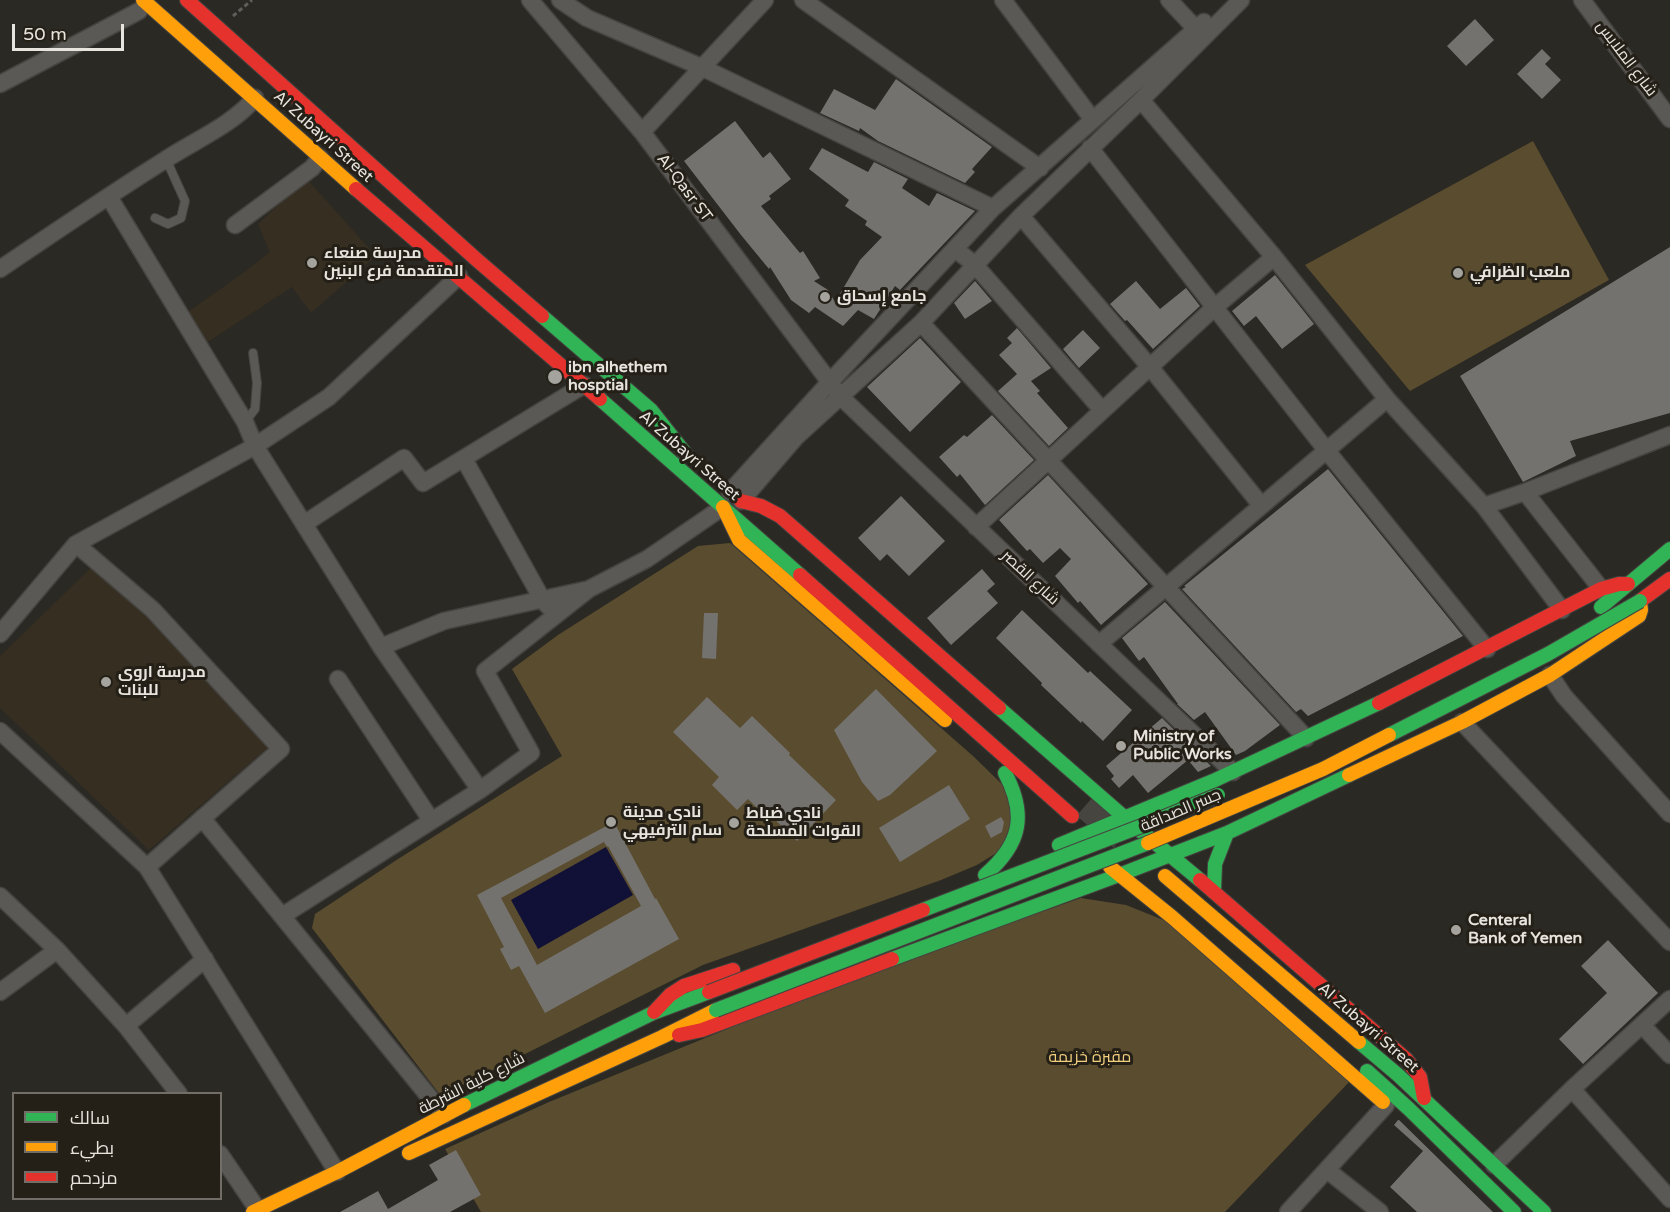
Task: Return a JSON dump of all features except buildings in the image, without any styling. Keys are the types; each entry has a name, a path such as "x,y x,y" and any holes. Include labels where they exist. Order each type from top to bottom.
{"main road":[{"name":"Al Zubayri Street","path":"136,4 255,99 320,158 584,385 1072,816"},
{"name":"Al Zubayri Street","path":"182,4 208,37 690,457"},
{"name":"Al Zubayri Street","path":"731,493 771,527"},
{"path":"731,493 780,516 1124,818 1214,892 1406,1059 1423,1081 1424,1098"},
{"path":"723,507 739,540 1119,875 1172,918 1386,1105 1399,1110 1409,1109"},
{"path":"653,1013 670,995 684,986 985,875 1233,772 1487,649 1562,610 1601,602 1628,584 1670,549"},
{"path":"662,1037 702,1030 1227,833 1462,722 1550,675 1639,616 1640,602 1670,579"},
{"name":"جسر الصداقة","path":"716,1010 1163,837 1323,769 1548,654 1640,602"},
{"path":"1503,662 1574,623"},
{"path":"985,875 1003,858 1013,842 1018,825 1019,806 1014,788 1005,773"},
{"name":"جسر الصداقة","path":"709,992 1228,791"},
{"path":"1119,875 1124,818"},
{"path":"1214,892 1215,864 1227,833"},
{"path":"1077,838 1170,855"},
{"name":"Al Zubayri Street","path":"1165,876 1424,1098 1544,1212"},
{"name":"Al Zubayri Street","path":"1152,886 1377,1080 1514,1212"},
{"name":"شارع كلية الشرطة","path":"256,1211 337,1173 444,1115 653,1013 709,992"},
{"name":"شارع كلية الشرطة","path":"393,1161 716,1010"}],"street":[{"name":"Al-Qasr ST","path":"530,0 642,132 829,382"},
{"path":"560,0 586,18 701,67 993,208"},
{"path":"642,132 765,0"},
{"path":"803,0 1040,168"},
{"path":"1003,0 1093,120"},
{"path":"1169,0 1196,29"},
{"path":"731,493 829,382 993,208 1196,29 1225,0"},
{"path":"731,493 841,397 921,323 1021,216 1241,0"},
{"name":"شارع الملابس","path":"1582,0 1670,119"},
{"path":"0,84 136,4"},
{"path":"561,38 586,18"},
{"path":"0,268 166,159 205,138 248,107 255,99"},
{"path":"1141,100 1274,257 1387,399 1484,506 1562,610"},
{"path":"1090,148 1327,451 1487,649"},
{"path":"235,225 312,168 320,158"},
{"path":"109,196 245,422 255,446 381,647 480,790"},
{"path":"1021,216 1150,367 1261,505"},
{"path":"955,249 974,264 1102,410"},
{"path":"976,527 1215,307 1274,257"},
{"path":"0,634 76,544 255,446 329,397 459,276"},
{"path":"921,323 1306,738"},
{"name":"شارع القصر","path":"829,382 841,397 1233,772"},
{"path":"304,524 404,458 423,483 584,385"},
{"path":"1099,644 1387,399"},
{"path":"1484,506 1670,435"},
{"path":"464,459 542,599 555,616"},
{"path":"1525,492 1601,602"},
{"path":"282,916 480,790 531,753 485,671 589,589 647,559 723,507"},
{"path":"76,544 153,610 281,749 147,867"},
{"path":"381,647 444,621 589,589"},
{"path":"1550,675 1564,696 1670,814"},
{"path":"338,679 431,820"},
{"path":"1462,722 1670,942"},
{"path":"0,730 147,867 337,1173"},
{"path":"202,818 444,1115"},
{"path":"0,896 57,950 126,1026 176,1092"},
{"path":"0,992 57,950"},
{"path":"126,1026 206,959"},
{"path":"1494,1165 1670,999"},
{"path":"1642,1025 1670,1055"},
{"path":"1572,1089 1670,1199"},
{"path":"1288,1212 1386,1105"},
{"path":"222,1157 256,1211"},
{"path":"1328,1170 1380,1212"}],"lane":[{"path":"155,218 168,224 181,218 184,201 166,159"},
{"path":"245,422 255,409 257,383 253,353"}],"shaded area":[{"name":"مدرسة صنعاء المتقدمة فرع البنين","path":"306,178 376,256 311,313 292,287 203,345 185,314 270,252 258,224"},
{"name":"مدرسة اروى للبنات","path":"97,562 272,744 149,850 0,708 0,656"},
{"path":"606,847 633,895 538,949 511,900"}],"green space":[{"name":"ملعب الظرافي","path":"1533,141 1609,280 1410,391 1305,265"},
{"name":"نادي ضباط القوات المسلحة","path":"730,543 973,756 1010,792 1015,813 1001,850 977,865 941,880 703,965 441,1096 312,928 315,914 562,756 512,669 558,635 698,546"},
{"name":"مقبرة خزيمة","path":"1081,898 1126,905 1171,923 1351,1080 1225,1212 481,1212 445,1149 549,1102 854,977"}],"tunnel":[{"path":"1085,806 1122,838"}],"traffic: fast":[{"path":"542,316 651,410 685,453"},
{"path":"600,399 800,575"},
{"path":"1601,607 1670,549"},
{"path":"1389,735 1548,654 1640,601"},
{"path":"1059,845 1213,781 1379,703"},
{"path":"999,708 1200,880"},
{"path":"985,875 1006,852 1017,828 1016,802 1005,773"},
{"path":"892,959 1227,833 1349,775"},
{"path":"923,910 1218,795"},
{"path":"1214,892 1215,864 1227,833"},
{"path":"716,1010 1148,843"},
{"path":"464,1105 653,1013 709,992"},
{"path":"1359,1042 1398,1075 1544,1212"},
{"path":"1367,1071 1514,1212"}],"traffic: slow":[{"path":"143,0 356,189"},
{"path":"723,507 739,540 945,720"},
{"path":"1349,775 1462,722 1550,675 1639,616 1640,601"},
{"path":"1148,843 1323,769 1389,735"},
{"path":"1110,867 1172,917 1383,1102"},
{"path":"1165,876 1359,1042"},
{"path":"409,1153 716,1010"},
{"path":"253,1212 337,1172 464,1105"}],"traffic: jam":[{"path":"187,0 542,316"},
{"path":"356,189 600,399"},
{"path":"741,501 761,506 780,516 999,708"},
{"path":"800,575 1072,816"},
{"path":"1640,601 1670,579"},
{"path":"1379,703 1601,589 1628,584"},
{"path":"1200,880 1406,1059 1420,1077 1424,1098"},
{"path":"709,992 923,910"},
{"path":"679,1035 702,1030 892,959"},
{"path":"654,1012 670,995 684,986 733,970"}],"place":[{"name":"مدرسة صنعاء المتقدمة فرع البنين","path":"312,263"},
{"name":"ملعب الظرافي","path":"1458,273"},
{"name":"جامع إسحاق","path":"825,297"},
{"name":"ibn alhethem hosptial","path":"555,377"},
{"name":"مدرسة اروى للبنات","path":"106,682"},
{"name":"Ministry of Public Works","path":"1121,746"},
{"name":"نادي مدينة سام الترفيهي","path":"611,822"},
{"name":"نادي ضباط القوات المسلحة","path":"734,823"},
{"name":"Centeral Bank of Yemen","path":"1456,930"}]}
